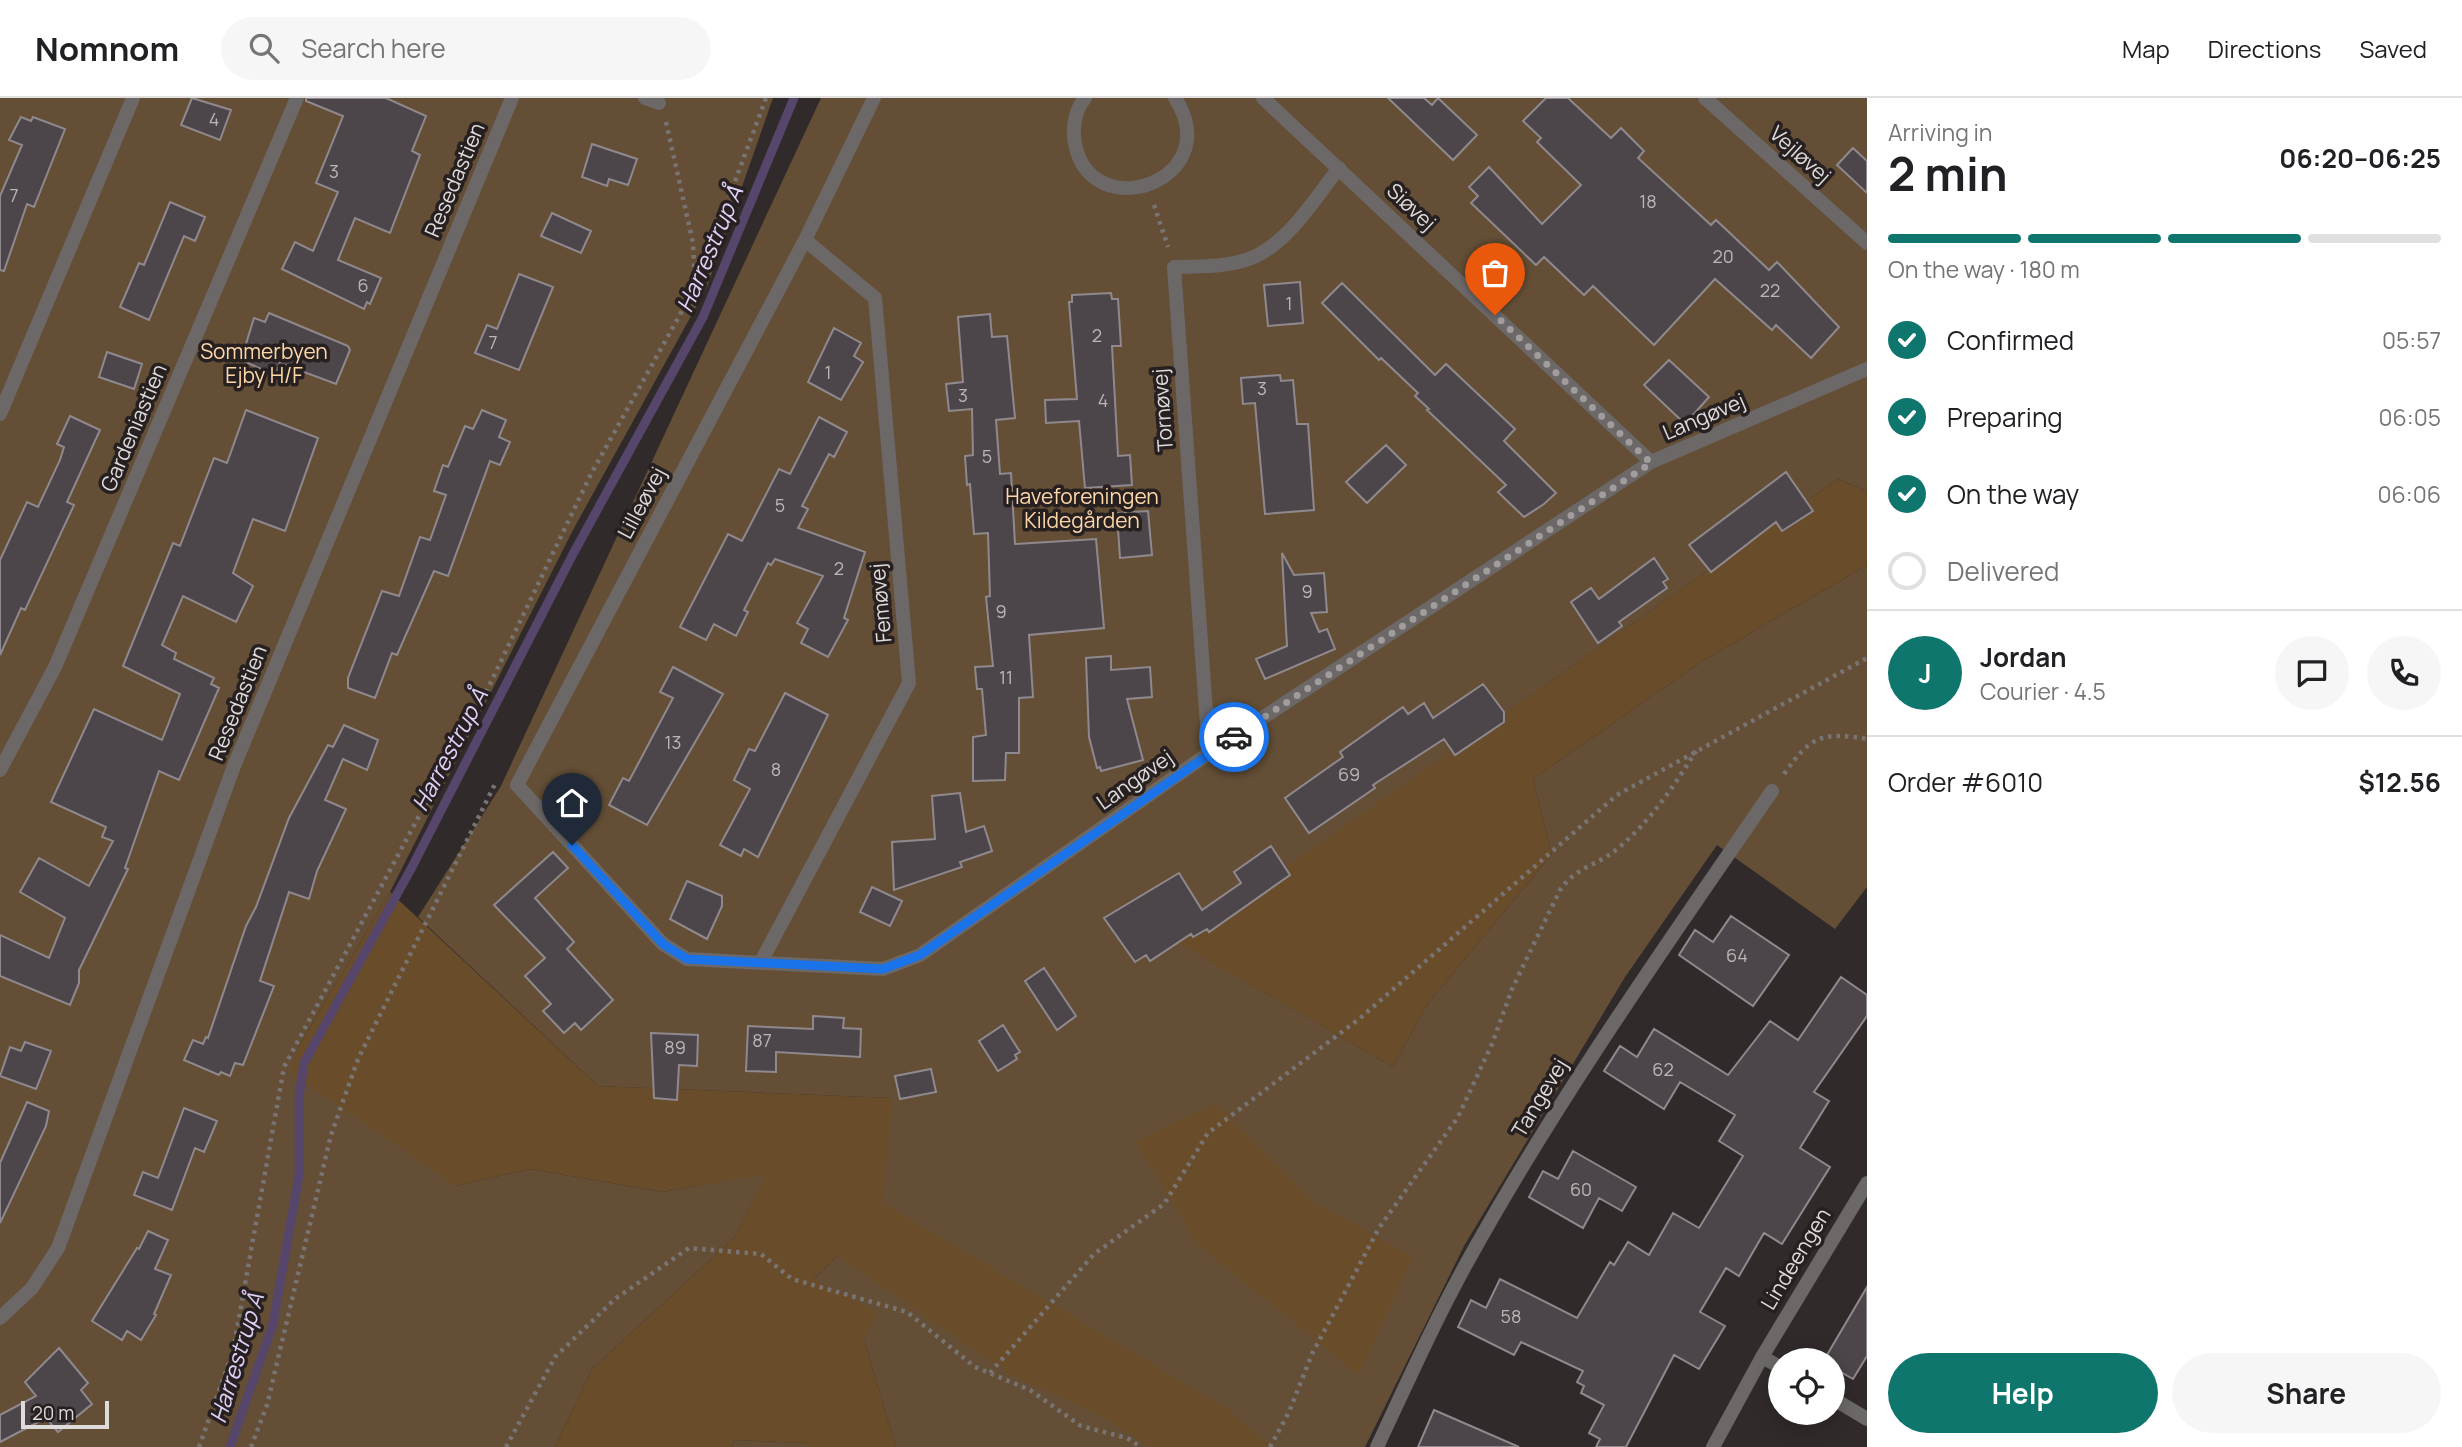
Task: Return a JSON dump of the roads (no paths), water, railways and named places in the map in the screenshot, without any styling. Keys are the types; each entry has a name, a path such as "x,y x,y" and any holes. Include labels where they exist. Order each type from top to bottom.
{"street":[{"path":"0,414 133,98"},
{"name":"Gardeniastien","path":"0,770 55,667 297,98"},
{"name":"Resedastien","path":"0,1318 32,1288 58,1248 234,766 512,98"},
{"name":"Lilleøvej","path":"517,785 805,240 874,98"},
{"path":"1085,98 1076,116 1074,136 1077,152 1087,169 1102,182 1121,188 1149,186 1175,168 1187,143 1185,113 1175,98"},
{"name":"Siøvej","path":"1263,98 1651,463"},
{"name":"Vejløvej","path":"1705,98 1867,243"},
{"name":"Tornøvej","path":"1209,754 1174,267 1224,265 1256,256 1288,231 1339,168"},
{"name":"Femøvej","path":"762,960 909,683 876,298 805,240"},
{"name":"Langøvej","path":"517,785 663,944 687,959 762,960 883,969 920,955 1209,754 1651,463 1867,369"},
{"name":"Tangevej","path":"1377,1447 1468,1259 1512,1183 1603,1034 1772,791"},
{"name":"Lindeengen","path":"1713,1447 1762,1357 1867,1183"},
{"path":"1762,1357 1768,1360"},
{"path":"1845,1406 1867,1419"}],"waterway":[{"name":"Harrestrup Å","path":"230,1447 273,1324 299,1175 299,1097 304,1063 412,867 573,554 703,317 794,98"}],"park label":[{"name":"Sommerbyen Ejby H/F","path":"264,364"},
{"name":"Haveforeningen Kildegården","path":"1082,509"}]}
